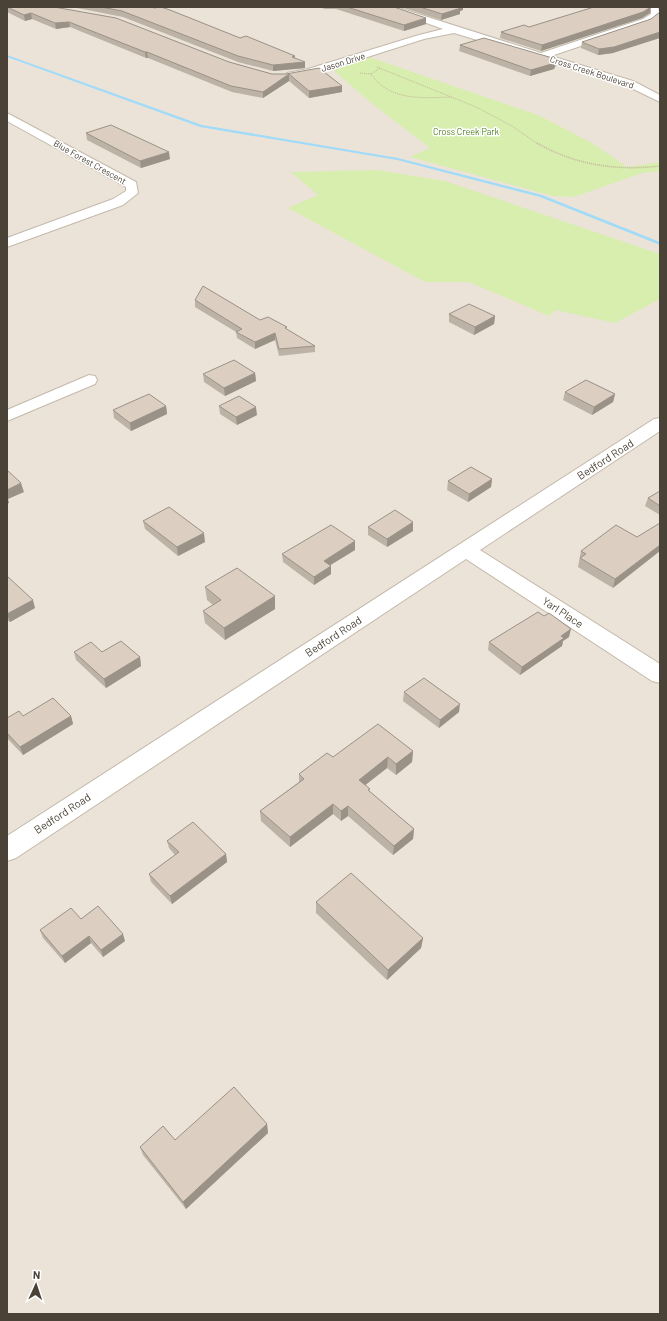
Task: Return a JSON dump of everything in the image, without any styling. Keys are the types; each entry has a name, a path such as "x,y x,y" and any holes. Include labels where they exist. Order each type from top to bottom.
{"street":[{"name":"Cross Creek Boulevard","path":"387,7 454,30 629,83 660,99"},
{"path":"542,56 646,22 656,15 655,9 651,7"},
{"name":"Jason Drive","path":"279,76 310,72 360,56 454,30"},
{"name":"Blue Forest Crescent","path":"7,116 132,185 132,194 118,202 7,243"},
{"path":"7,416 89,380"},
{"name":"Bedford Road","path":"7,850 660,423"},
{"name":"Yarl Place","path":"466,550 660,675"}],"path":[{"path":"360,56 380,68 453,97 513,126 531,140 555,154 592,166 616,169 637,169 660,166"},
{"path":"357,72 371,74 380,68"},
{"path":"371,74 378,84 400,94 415,98 453,97"}],"shaded area":[{"path":"7,7 660,7 660,1314 7,1314"}],"green space":[{"name":"Cross Creek Park","path":"369,57 538,115 592,143 627,167 660,162 660,171 642,173 574,197 553,196 410,157 430,148 370,102 331,68"},
{"path":"377,170 445,181 660,254 660,299 615,323 556,310 549,316 469,282 425,282 288,208 318,195 291,172"}],"building":[{"path":"7,7 54,7 116,18 229,62 272,74 286,74 319,68 342,86 309,91 289,74 263,92 231,86 69,22 55,23 31,13 24,15"},
{"path":"101,7 161,7 240,38 246,36 295,56 292,57 305,62 273,65 238,56 122,11"},
{"path":"347,7 394,7 426,18 404,25"},
{"path":"420,7 457,7 461,8 442,14"},
{"path":"594,7 651,7 643,12 542,45 501,32 524,25 529,27"},
{"path":"660,12 660,32 614,47 599,49 582,42 651,19"},
{"path":"484,38 556,59 555,63 531,70 460,45"},
{"path":"111,125 169,152 140,161 86,133"},
{"path":"203,286 260,320 268,317 287,327 285,328 315,346 279,349 275,333 255,342 236,332 242,329 195,300"},
{"path":"469,304 495,316 475,327 449,314"},
{"path":"234,360 255,373 224,388 203,374"},
{"path":"586,380 615,394 594,407 565,392"},
{"path":"149,394 166,406 130,423 113,410"},
{"path":"239,396 256,407 236,417 219,406"},
{"path":"471,467 492,479 469,494 448,481"},
{"path":"7,470 21,483 7,490"},
{"path":"660,491 660,506 648,498"},
{"path":"169,507 204,533 177,547 143,521"},
{"path":"395,510 413,522 387,539 368,527"},
{"path":"660,523 660,545 615,579 580,558 586,554 581,551 616,525 637,537"},
{"path":"331,525 355,541 324,561 331,566 314,577 282,554"},
{"path":"237,568 275,596 224,628 203,611 221,600 205,587"},
{"path":"7,576 33,600 7,614"},
{"path":"538,612 544,616 549,613 571,629 561,636 564,638 522,667 489,642"},
{"path":"121,641 140,657 104,679 74,652 91,642 102,652"},
{"path":"424,678 460,704 440,720 404,692"},
{"path":"53,698 71,716 20,747 7,733 7,718 19,711 23,716"},
{"path":"378,724 413,751 396,764 388,757 359,780 370,789 368,790 414,829 394,846 348,806 341,811 333,804 290,837 260,811 304,779 299,774 327,753 333,757"},
{"path":"193,822 226,854 170,896 149,874 179,852 167,841"},
{"path":"351,873 423,938 388,970 316,902"},
{"path":"98,906 123,934 101,950 89,936 62,956 40,930 71,908 81,919"},
{"path":"234,1087 267,1124 183,1202 140,1147 163,1126 175,1140"}],"waterway":[{"path":"7,56 201,126 397,159 541,196 660,244"}]}
